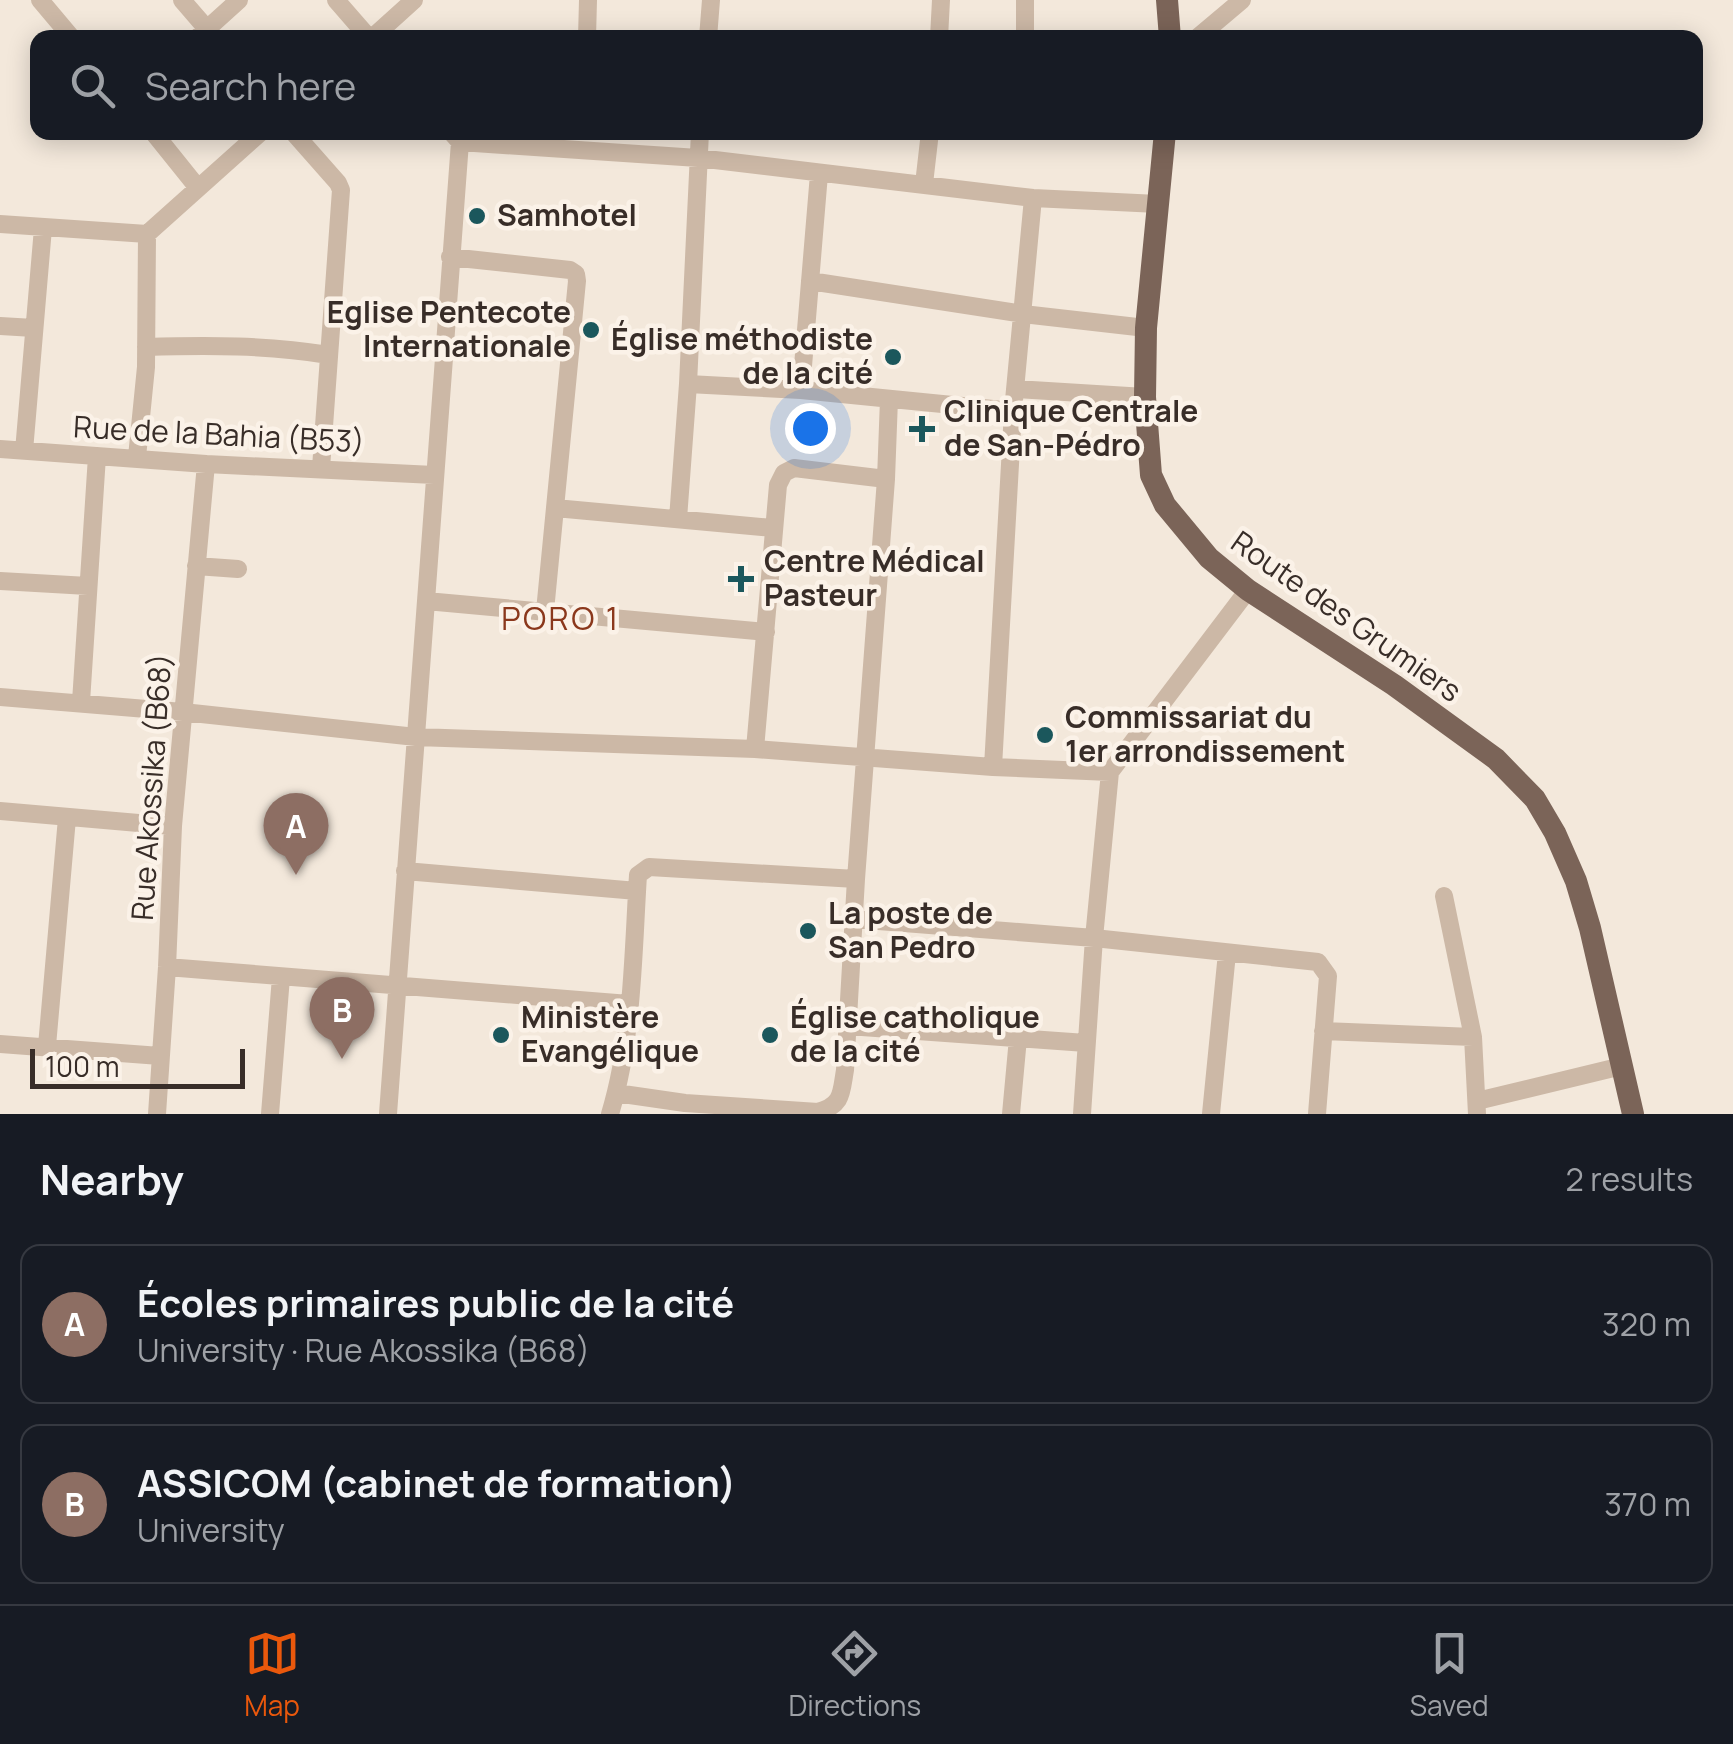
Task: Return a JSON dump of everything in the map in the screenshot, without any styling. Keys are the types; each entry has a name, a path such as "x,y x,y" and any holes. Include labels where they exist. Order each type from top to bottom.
{"main road":[{"path":"1167,0 1169,30"},
{"name":"Route des Grumiers","path":"1163,140 1146,328 1146,397 1151,474 1165,505 1209,558 1248,590 1394,685 1481,748 1535,799 1576,881 1633,1114"}],"street":[{"path":"40,0 65,30"},
{"path":"182,0 200,30"},
{"path":"205,30 239,0"},
{"path":"336,0 363,30"},
{"path":"379,30 414,0"},
{"path":"587,30 588,0"},
{"path":"709,30 711,0"},
{"path":"939,30 941,0"},
{"path":"1025,0 1025,30"},
{"path":"1206,30 1242,0"},
{"path":"159,140 198,188"},
{"path":"0,224 146,234 252,140"},
{"path":"301,140 340,190 321,468"},
{"path":"388,1114 456,140"},
{"path":"547,140 1033,198 1158,204"},
{"path":"678,519 699,140"},
{"path":"924,184 929,140"},
{"path":"802,390 818,174"},
{"path":"992,767 1013,411 1033,198"},
{"path":"24,450 43,228"},
{"path":"137,457 146,347 146,234"},
{"path":"450,257 570,270 576,274 546,611"},
{"path":"810,280 1024,314 1146,328"},
{"path":"0,326 34,328"},
{"path":"146,347 234,345 329,355"},
{"path":"688,384 802,390 1013,411"},
{"path":"1016,389 1146,397"},
{"path":"616,1093 685,1103 818,1112 830,1108 840,1098 886,479 888,399"},
{"name":"Rue de la Bahia (B53)","path":"0,449 434,475"},
{"path":"81,702 97,456"},
{"name":"Rue Akossika (B68)","path":"157,1114 173,826 206,464"},
{"path":"755,749 778,485 784,473 794,468 886,479"},
{"path":"555,508 773,528"},
{"path":"196,566 238,569"},
{"path":"0,581 88,586"},
{"path":"1082,1114 1110,772 1248,590"},
{"path":"426,601 766,632"},
{"path":"0,696 416,736 755,749 1110,772"},
{"path":"0,811 173,826"},
{"path":"47,1046 67,818"},
{"path":"610,1114 629,1004 638,875 649,867 856,879"},
{"path":"405,871 637,891"},
{"path":"1444,896 1474,1037 1477,1108 1622,1066"},
{"path":"853,919 1094,938 1318,962 1328,976 1317,1114"},
{"path":"1212,1114 1226,953"},
{"path":"167,967 629,1004"},
{"path":"270,1114 282,977"},
{"path":"848,1026 1086,1043"},
{"path":"1323,1031 1474,1037"},
{"path":"1011,1114 1018,1038"},
{"path":"0,1044 160,1056"}],"place":[{"name":"Samhotel","path":"477,216"},
{"name":"Eglise Pentecote Internationale","path":"591,330"},
{"name":"Église méthodiste de la cité","path":"893,357"},
{"name":"Clinique Centrale de San-Pédro","path":"922,429"},
{"name":"Centre Médical Pasteur","path":"741,579"},
{"name":"Commissariat du 1er arrondissement","path":"1045,735"},
{"name":"Écoles primaires public de la cité","path":"296,875"},
{"name":"La poste de San Pedro","path":"808,931"},
{"name":"Ministère Evangélique","path":"501,1035"},
{"name":"Église catholique de la cité","path":"770,1035"},
{"name":"ASSICOM (cabinet de formation)","path":"342,1059"}],"district":[{"name":"PORO 1","path":"561,619"}]}
